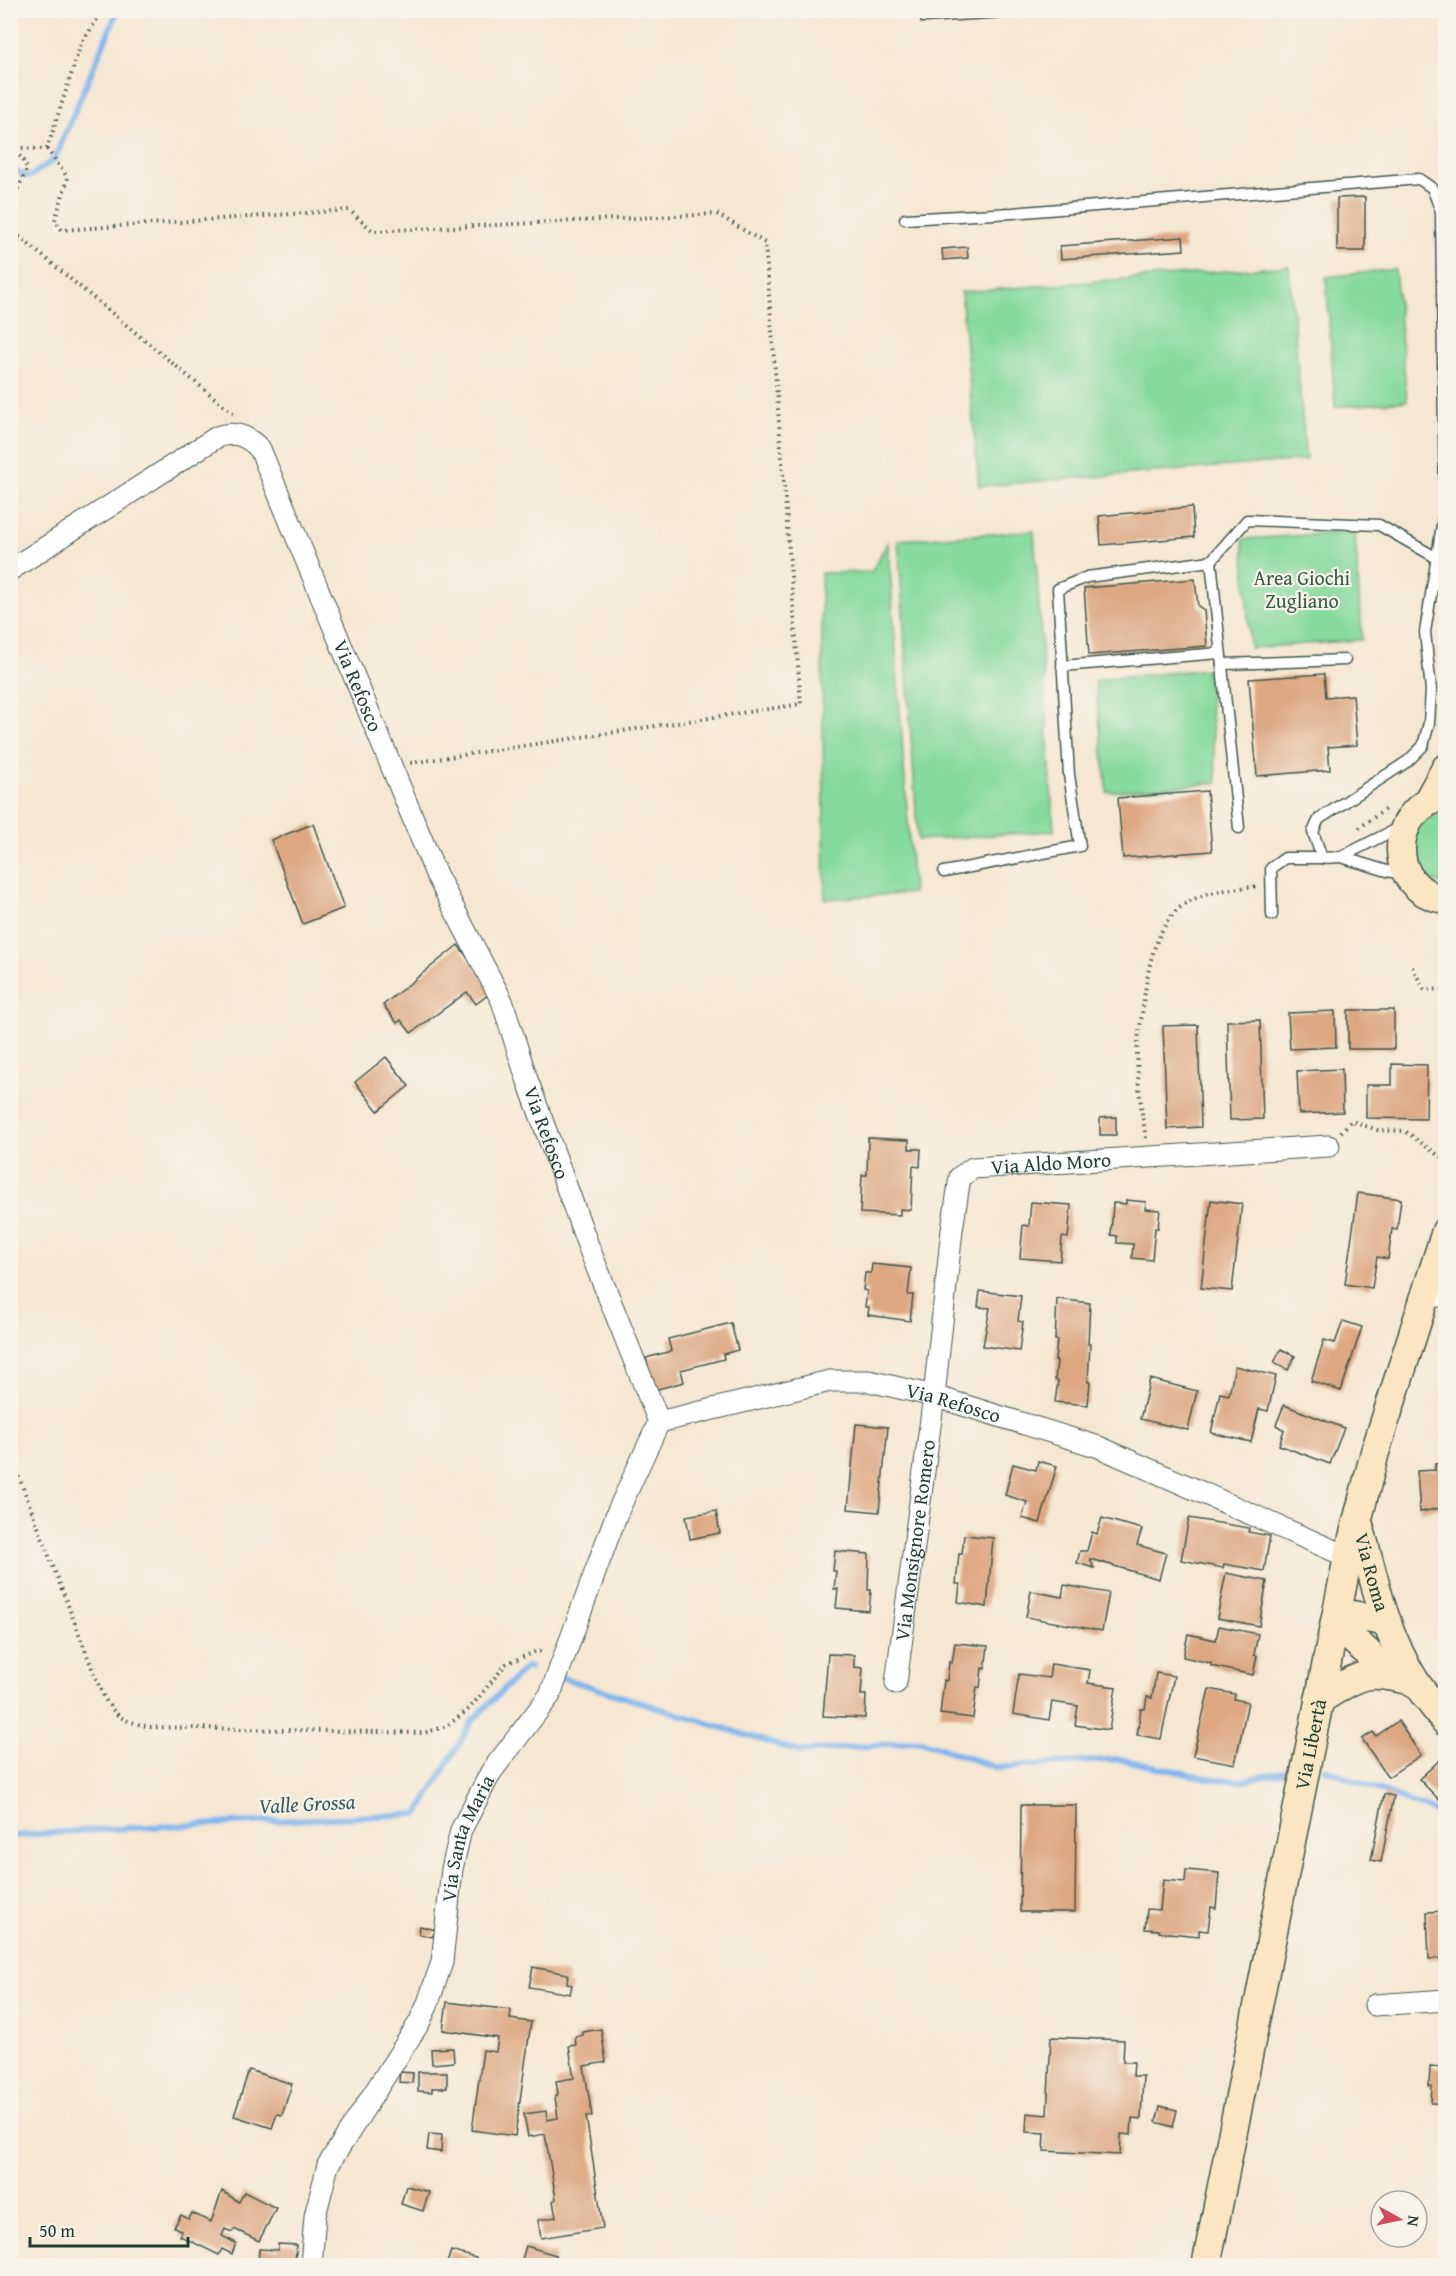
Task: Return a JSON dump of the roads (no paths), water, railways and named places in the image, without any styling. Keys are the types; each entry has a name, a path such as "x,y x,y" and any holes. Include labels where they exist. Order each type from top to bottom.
{"main road":[{"path":"1446,768 1436,799 1414,811 1405,825 1400,841 1401,858 1427,889 1446,921"},
{"name":"Via Libertà","path":"1206,2265 1348,1557 1375,1452 1435,1295 1446,1231"},
{"name":"Via Roma","path":"1358,1522 1387,1622 1415,1682 1446,1722"},
{"name":"Via Roma","path":"1335,1624 1352,1615 1387,1622"},
{"path":"1335,1624 1366,1651 1386,1673"},
{"path":"1319,1700 1364,1674 1386,1673 1415,1682"}],"street":[{"name":"Via Refosco","path":"10,570 217,437 228,433 239,434 250,439 260,448 436,874 502,1001 527,1079 589,1248 659,1422 830,1381 869,1381 934,1396 1099,1447 1348,1557"},
{"name":"Via Aldo Moro","path":"934,1396 960,1177 973,1168 1329,1146"},
{"name":"Via Monsignore Romero","path":"896,1683 934,1396"},
{"name":"Via Santa Maria","path":"311,2265 315,2216 328,2165 419,2023 439,1973 452,1869 461,1830 491,1772 550,1695 617,1513 659,1422"},
{"path":"1376,2005 1446,2000"}],"lane":[{"path":"905,219 1012,213 1419,179 1432,188 1441,211 1445,506 1425,632 1431,690 1429,723 1423,746 1408,761 1319,819 1313,832 1322,858"},
{"path":"944,872 1080,846 1069,775 1058,589 1088,576 1210,561 1247,520 1378,525 1437,558"},
{"path":"1210,561 1239,828"},
{"path":"1062,666 1221,658 1345,660"},
{"path":"1341,857 1405,825"},
{"path":"1272,915 1271,868 1285,858 1341,857 1387,871 1427,889"}],"waterway":[{"path":"10,169 29,177 54,160 118,10"},
{"name":"Valle Grossa","path":"10,1836 418,1814 473,1720 526,1667 530,1668"},
{"path":"563,1678 800,1752 921,1741 997,1768 1119,1759 1207,1778 1241,1781 1286,1771"},
{"name":"Valle Grossa","path":"1324,1769 1446,1816"}],"park label":[{"name":"Area Giochi Zugliano","path":"1302,590"}]}
